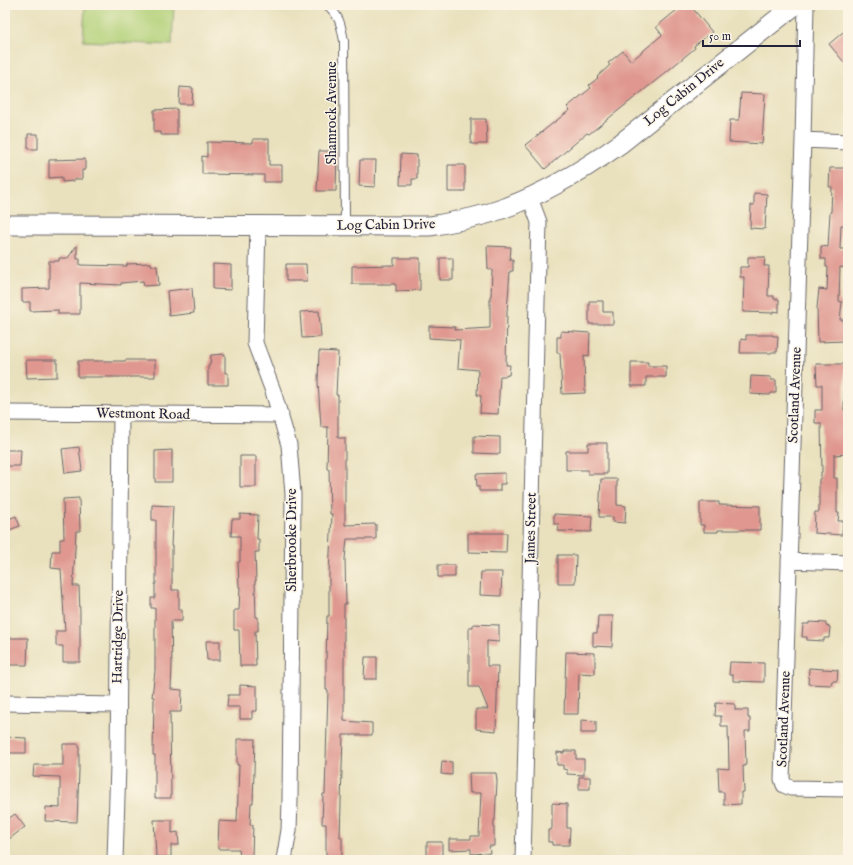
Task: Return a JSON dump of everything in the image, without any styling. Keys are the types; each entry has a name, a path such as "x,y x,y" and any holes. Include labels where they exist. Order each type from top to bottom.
{"street":[{"name":"Log Cabin Drive","path":"5,225 430,226 464,220 498,211 558,185 592,164 795,5"},
{"name":"Scotland Avenue","path":"806,5 782,778 784,785 791,788 848,789"},
{"path":"803,140 848,142"},
{"name":"James Street","path":"523,860 539,222 530,198"},
{"name":"Sherbrooke Drive","path":"258,226 255,343 281,415 289,445 293,494 290,801 289,830 284,860"},
{"name":"Westmont Road","path":"5,413 281,415"},
{"name":"Hartridge Drive","path":"115,860 118,765 117,705 121,414"},
{"path":"789,560 848,563"},
{"path":"5,703 117,705"}],"lane":[{"name":"Shamrock Avenue","path":"327,5 336,12 342,26 344,40 345,225"}],"green space":[{"path":"85,5 174,5 172,45 83,41"}],"building":[{"path":"683,5 686,9 690,5 712,32 694,46 695,48 659,78 589,134 587,133 545,169 525,145 570,110 567,107 591,88 589,85 610,65 608,63 623,51 631,61 662,35 656,27"},
{"path":"848,28 848,67 829,44"},
{"path":"180,87 193,88 192,104 179,104"},
{"path":"741,93 765,94 762,144 729,142 730,120 739,120"},
{"path":"177,109 177,135 161,135 161,132 154,132 154,110"},
{"path":"471,119 486,119 487,144 471,144"},
{"path":"28,134 38,134 38,149 28,149"},
{"path":"253,139 269,139 269,165 282,165 282,182 264,182 264,175 202,174 202,156 207,157 207,142 253,143"},
{"path":"319,151 337,151 336,191 317,191"},
{"path":"401,154 417,155 417,179 412,179 412,185 400,185"},
{"path":"85,159 85,170 82,170 82,179 62,182 62,177 49,178 49,160"},
{"path":"360,160 376,160 375,187 359,186"},
{"path":"448,165 465,165 465,191 448,192"},
{"path":"830,168 848,168 848,225 841,225 840,249 848,249 848,259 847,268 840,267 839,301 842,302 840,320 845,320 845,341 818,342 817,308 819,289 827,290 828,267 826,267 826,259 821,259 821,246 828,247 832,187 829,187"},
{"path":"754,193 767,194 765,229 750,228 751,205 754,205"},
{"path":"77,245 77,259 80,259 80,265 127,266 127,264 151,263 152,266 157,266 159,285 144,286 143,281 121,283 121,285 80,283 80,314 58,314 58,310 30,311 30,302 22,302 22,289 49,288 49,261 59,261 59,258 68,258"},
{"path":"487,246 511,247 510,260 513,260 513,271 510,271 507,312 506,365 510,365 509,375 500,376 498,414 480,413 481,396 477,395 478,370 458,368 460,340 429,338 429,326 455,327 455,330 490,328 492,270 488,269"},
{"path":"748,257 765,257 764,266 769,266 768,296 774,296 774,299 779,299 779,312 743,312 744,277 740,277 740,267 748,267"},
{"path":"394,258 420,258 420,290 396,291 395,284 352,284 352,266 394,265"},
{"path":"440,258 453,258 453,280 440,280"},
{"path":"213,264 231,265 231,290 213,289"},
{"path":"286,264 306,264 307,281 286,281"},
{"path":"192,288 194,313 169,316 167,291"},
{"path":"589,301 603,301 603,312 613,312 613,324 589,324"},
{"path":"319,311 321,337 302,338 300,312"},
{"path":"561,331 590,333 589,356 584,355 585,393 562,394 560,353 557,353 557,337 561,337"},
{"path":"746,335 778,336 777,352 740,353 741,339 746,340"},
{"path":"319,351 338,352 336,395 338,395 338,438 345,438 345,525 376,524 376,539 347,539 345,559 346,604 344,604 344,721 372,723 372,735 343,735 340,837 342,837 342,860 326,860 326,824 322,824 323,794 325,794 328,690 326,690 327,616 329,616 329,573 332,514 330,514 329,469 327,469 328,427 321,427 318,382"},
{"path":"225,354 225,373 228,373 228,385 208,385 208,366 210,365 211,355"},
{"path":"26,360 57,360 57,377 27,378"},
{"path":"155,360 155,377 78,377 78,361"},
{"path":"631,362 648,362 648,366 666,366 666,377 646,377 646,386 631,386"},
{"path":"816,364 845,364 844,410 848,410 848,422 845,422 844,442 846,454 834,455 834,478 837,478 837,513 839,513 838,521 843,521 842,535 814,533 815,512 819,512 819,479 821,478 822,472 821,423 815,423 815,410 822,410 822,385 817,385"},
{"path":"751,376 771,377 771,380 776,380 776,393 771,393 770,395 750,394"},
{"path":"474,436 500,437 500,454 474,453"},
{"path":"588,443 607,443 607,474 588,474 588,470 566,470 566,451 588,451"},
{"path":"79,447 82,471 65,473 62,449"},
{"path":"5,450 21,450 20,466 5,466"},
{"path":"172,450 172,482 155,482 155,451"},
{"path":"240,456 256,456 256,487 240,487"},
{"path":"505,473 505,484 500,484 500,491 479,491 476,474"},
{"path":"601,479 617,479 617,505 626,506 625,523 613,522 613,517 599,517"},
{"path":"79,498 80,531 76,531 73,586 79,586 80,662 63,662 63,646 56,646 56,631 65,631 61,569 51,568 52,551 60,551 60,539 64,539 63,499"},
{"path":"700,502 719,502 719,505 760,506 760,530 718,530 718,532 704,532 704,525 700,525"},
{"path":"152,505 173,506 171,546 172,590 179,590 179,609 182,609 182,621 171,621 171,689 182,690 181,712 170,712 171,798 155,798 155,755 153,755 154,697 152,697 155,671 155,608 151,608 151,598 155,598 156,584 156,520 152,520"},
{"path":"240,514 258,515 257,539 259,539 259,552 255,552 256,617 258,617 258,631 255,631 256,666 240,666 239,630 234,630 234,610 239,610 240,587 238,562 240,562 240,536 231,536 232,519 240,519"},
{"path":"554,514 592,516 591,532 558,531 559,524 554,524"},
{"path":"16,516 20,526 9,530 6,520"},
{"path":"468,533 507,533 506,553 468,552"},
{"path":"558,555 576,555 575,583 558,583"},
{"path":"438,565 455,565 455,577 438,577"},
{"path":"481,572 502,572 501,596 480,595"},
{"path":"598,616 613,616 612,647 593,646 593,633 597,633"},
{"path":"809,622 826,623 826,626 830,627 829,638 824,638 824,641 807,640 807,637 802,637 803,624 809,624"},
{"path":"473,624 499,625 499,642 487,641 487,666 498,666 496,731 476,729 476,709 488,709 479,687 469,687 469,627 473,627"},
{"path":"5,638 28,638 27,665 5,665"},
{"path":"206,641 220,641 220,660 207,660"},
{"path":"566,652 595,653 595,674 579,673 578,714 564,714"},
{"path":"365,657 377,657 377,679 364,679"},
{"path":"730,662 764,663 764,682 733,681 733,675 729,675"},
{"path":"809,668 838,670 837,681 832,681 831,685 808,684"},
{"path":"240,685 257,686 257,711 252,711 252,719 240,719 240,707 227,707 228,695 240,695"},
{"path":"716,703 735,704 735,710 748,710 748,718 750,718 750,731 745,731 746,766 743,766 744,792 741,792 741,804 724,805 724,792 719,792 718,768 729,769 728,726 721,726 721,716 715,716"},
{"path":"581,720 596,721 596,733 581,733"},
{"path":"5,737 26,738 26,753 5,753"},
{"path":"237,739 255,739 253,803 251,803 250,825 253,825 252,856 240,856 239,849 218,849 219,821 237,822 239,765 237,765"},
{"path":"63,744 79,744 77,822 45,821 46,807 60,808 60,777 33,776 34,765 63,765"},
{"path":"564,751 576,751 576,759 584,759 584,775 567,774 567,770 563,769 563,765 557,765 557,752 564,753"},
{"path":"442,761 452,762 452,775 441,774"},
{"path":"469,773 496,773 497,781 494,846 489,846 490,853 471,854 471,849 449,850 449,839 471,839 471,836 479,836 481,793 470,793"},
{"path":"579,777 590,777 590,789 579,789"},
{"path":"552,803 567,804 567,828 570,828 569,845 552,845 552,842 548,842 548,830 551,830 552,828"},
{"path":"15,814 25,827 5,842 5,821"},
{"path":"154,820 172,820 172,833 178,832 179,845 171,845 171,857 156,857"},
{"path":"427,842 442,842 442,860 427,860"}]}
